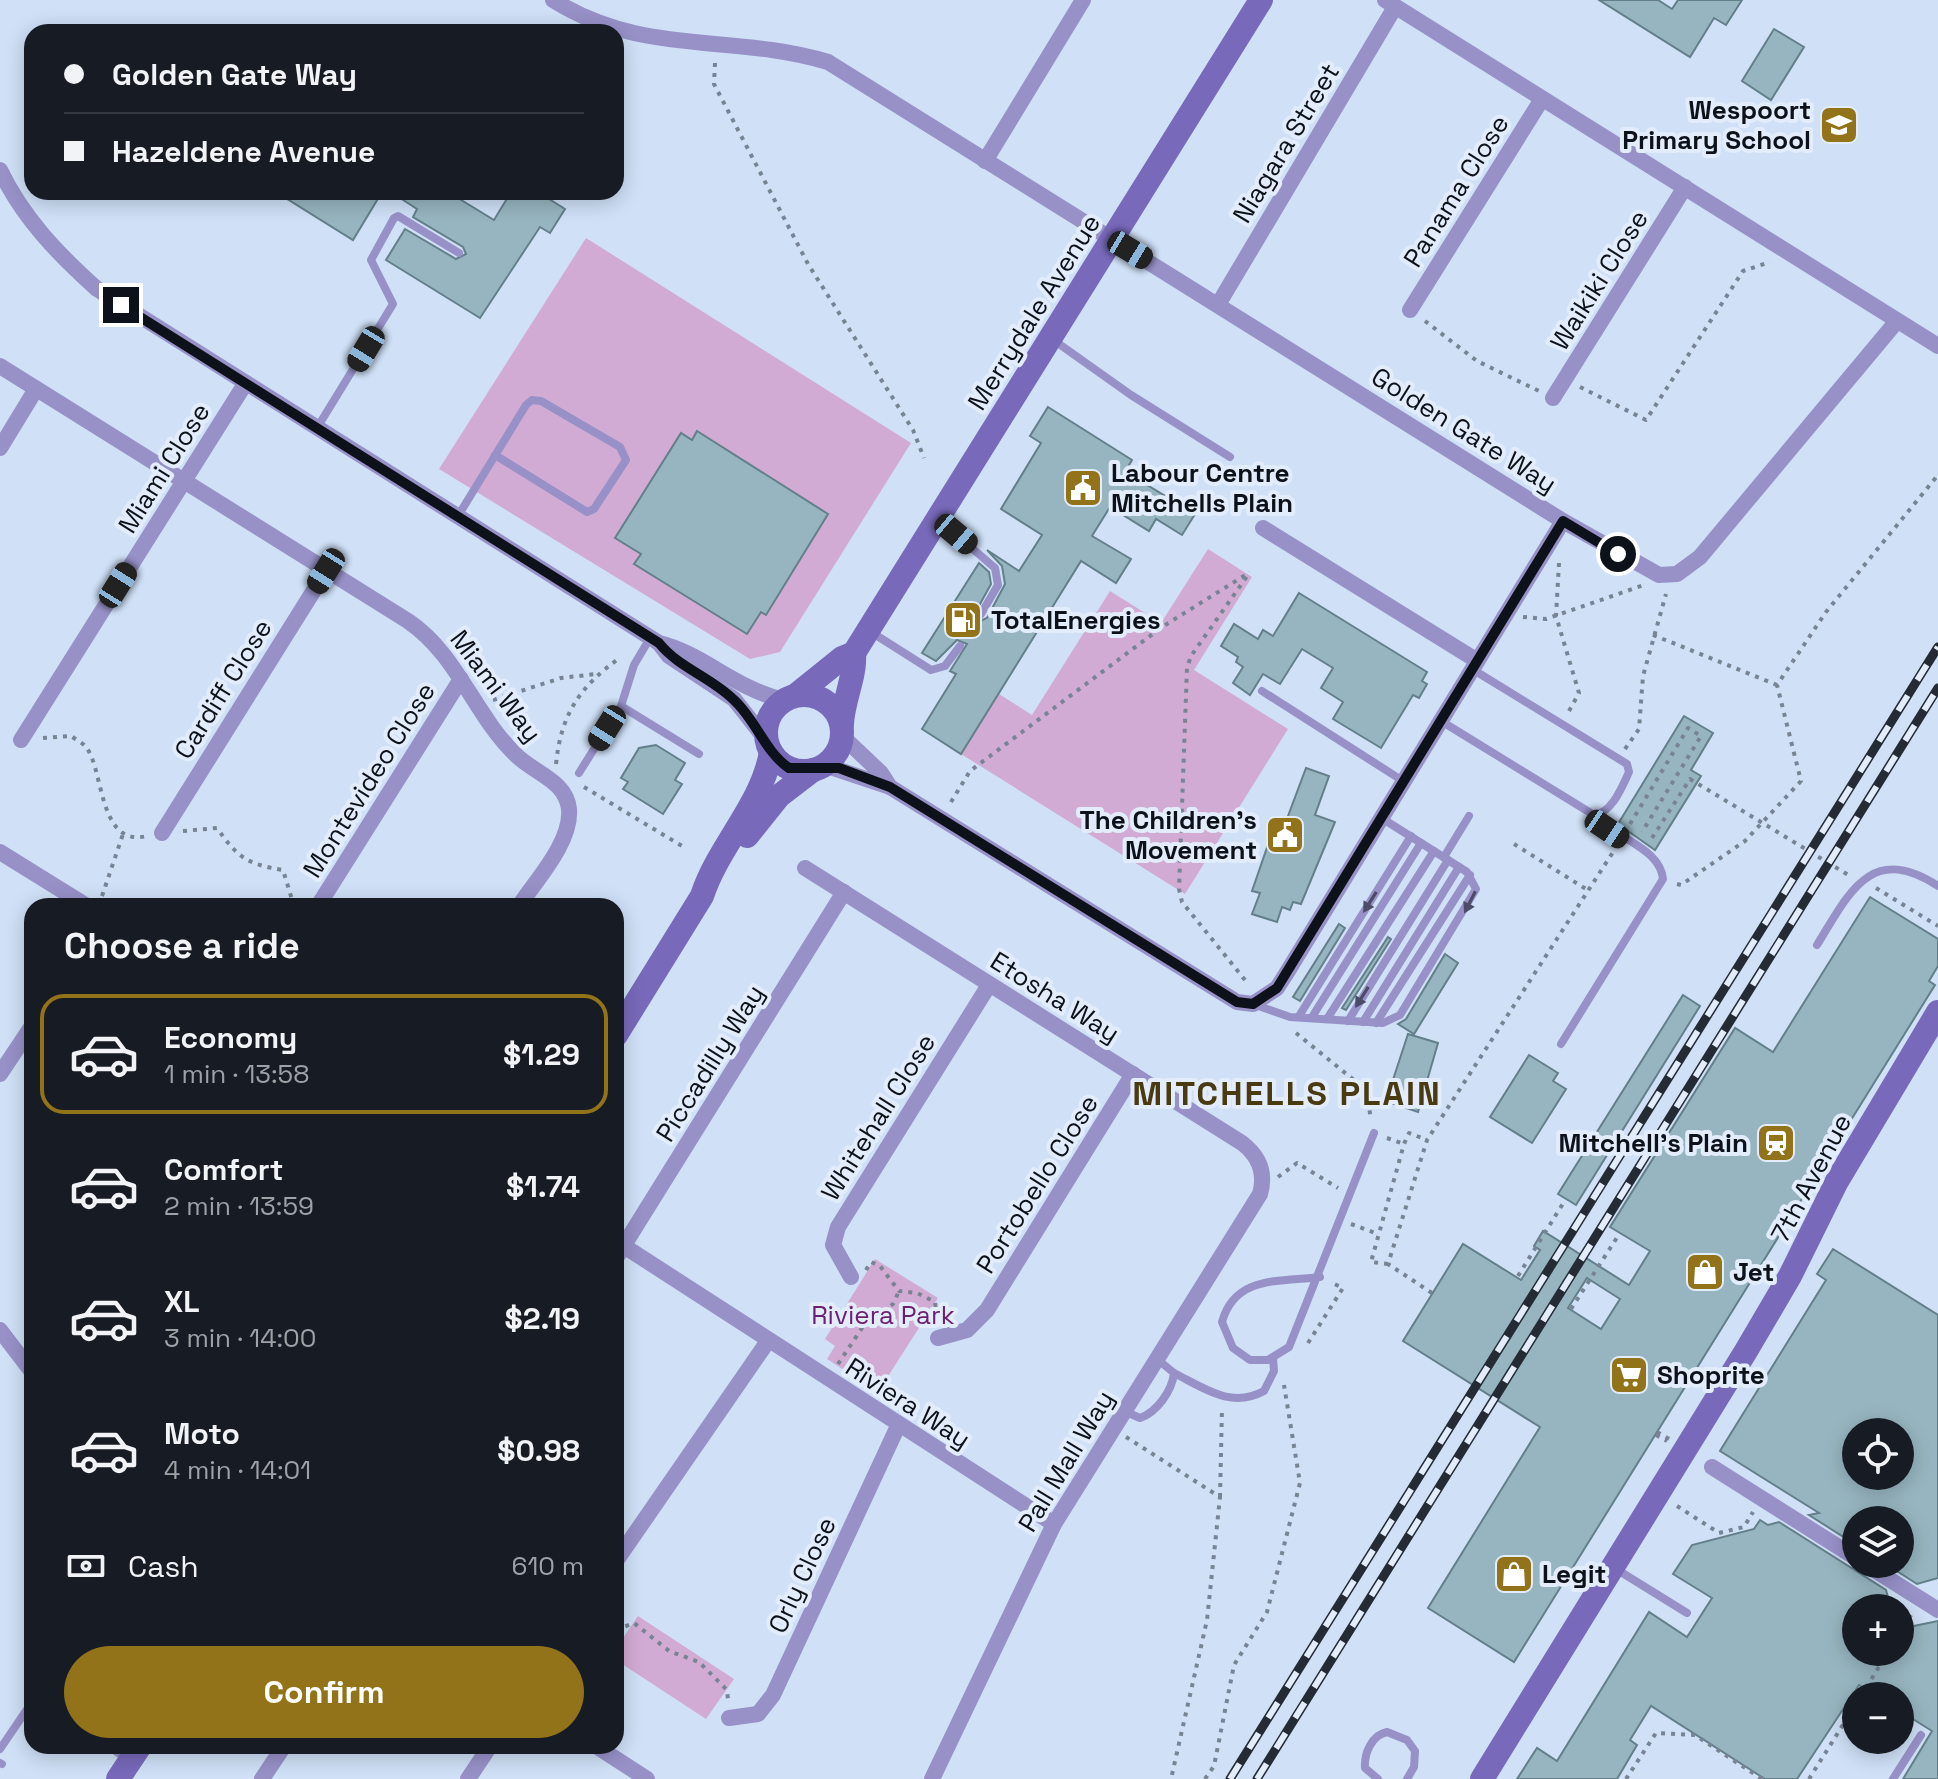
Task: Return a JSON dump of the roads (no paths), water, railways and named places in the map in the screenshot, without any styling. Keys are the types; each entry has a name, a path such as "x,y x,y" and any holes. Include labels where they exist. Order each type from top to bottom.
{"street":[{"name":"Golden Gate Way","path":"553,0 597,24"},
{"path":"985,161 1083,0"},
{"name":"Merrydale Avenue","path":"790,698 842,658 854,653 1261,0"},
{"path":"1390,3 1938,346"},
{"name":"Niagara Street","path":"1219,303 1390,3"},
{"name":"Golden Gate Way","path":"624,32 828,62 1219,303 1563,521 1652,573 1677,574 1700,557 1897,321"},
{"name":"Panama Close","path":"1410,310 1542,99"},
{"path":"0,170 28,218 62,258 97,289 655,640 676,647 739,684 790,698 807,694 829,704 842,730 890,787"},
{"name":"Waikiki Close","path":"1553,398 1685,187"},
{"name":"Miami Way","path":"0,366 423,631 514,754 559,788 569,810 562,839 524,898"},
{"name":"Miami Close","path":"21,740 245,384"},
{"path":"0,448 36,389"},
{"path":"655,640 669,656 734,699 769,747 789,768 818,768 890,787 1245,1003 1277,988 1563,521"},
{"path":"1263,528 1474,664"},
{"name":"Cardiff Close","path":"162,833 326,571"},
{"name":"Merrydale Avenue","path":"842,730 843,702 855,666 854,653"},
{"name":"Montevideo Close","path":"323,898 461,679"},
{"path":"624,1022 702,896 709,875 762,783 769,747 769,718 790,698"},
{"path":"702,896 719,881 763,814 833,758 842,730"},
{"path":"0,852 74,898"},
{"name":"Etosha Way","path":"805,868 1249,1148 1270,1179"},
{"name":"Piccadilly Way","path":"624,1241 844,892"},
{"name":"Whitehall Close","path":"855,1279 833,1245 838,1227 989,985"},
{"name":"7th Avenue","path":"1482,1779 1611,1565 1746,1351 1790,1276 1837,1181 1938,1012"},
{"path":"0,1074 24,1038"},
{"name":"Portobello Close","path":"938,1338 967,1330 987,1310 1133,1074"},
{"name":"Pall Mall Way","path":"932,1779 1054,1524 1270,1179"},
{"name":"Riviera Way","path":"624,1252 1054,1524"},
{"path":"0,1330 24,1362"},
{"path":"624,1549 768,1341"},
{"name":"Orly Close","path":"729,1718 758,1714 773,1695 898,1426"},
{"path":"1712,1467 1842,1549"},
{"path":"1887,1578 1938,1610"},
{"path":"262,1779 279,1754"},
{"path":"468,1779 485,1754"},
{"path":"608,1754 647,1779"}],"lane":[{"path":"317,429 393,304 371,260 394,218 398,216 459,253"},
{"path":"1051,339 1131,395 1230,457"},
{"path":"458,517 495,455 526,405 537,399 620,447 626,460 594,509 587,512 495,455"},
{"path":"938,519 995,568 998,585 981,614"},
{"path":"869,630 931,670 945,666 960,646"},
{"path":"579,773 621,706 634,665 655,640"},
{"path":"1474,664 1627,764 1629,772 1607,810 1598,815"},
{"path":"1262,691 1405,782"},
{"path":"621,706 699,754"},
{"path":"1441,721 1598,815 1607,829 1654,859 1663,879 1561,1044"},
{"path":"1348,1021 1469,816"},
{"path":"1245,1003 1278,1016 1376,1023 1395,1020 1404,1009 1473,899 1476,889 1470,875 1383,819"},
{"path":"1299,1016 1411,836"},
{"path":"1312,1017 1421,843"},
{"path":"1327,1019 1434,851"},
{"path":"1363,1022 1459,867"},
{"path":"1817,945 1844,901 1859,882 1872,872 1885,869 1906,872 1938,886"},
{"path":"1376,1023 1470,875"},
{"path":"1320,1277 1250,1286 1230,1300 1222,1322 1227,1341 1238,1354 1250,1360 1273,1358 1289,1347 1320,1277 1374,1133"},
{"path":"1156,1359 1174,1373 1222,1397 1239,1400 1264,1391 1274,1371 1273,1358"},
{"path":"1123,1410 1140,1418 1151,1413 1166,1393 1174,1373"},
{"path":"1611,1565 1687,1613"},
{"path":"0,1749 24,1714"},
{"path":"1378,1779 1365,1768 1365,1758 1375,1738 1387,1732 1407,1740 1415,1751 1414,1767 1407,1779"},
{"path":"1893,1779 1921,1735"}],"railway":[{"path":"1230,1779 1938,647"},
{"path":"1257,1779 1938,688"}],"place":[{"name":"Wespoort Primary School","path":"1839,125"},
{"name":"Labour Centre Mitchells Plain","path":"1083,488"},
{"name":"TotalEnergies","path":"963,620"},
{"name":"The Children's Movement","path":"1285,835"},
{"name":"Mitchell's Plain","path":"1776,1143"},
{"name":"Jet","path":"1705,1272"},
{"name":"Shoprite","path":"1629,1375"},
{"name":"Legit","path":"1514,1574"}],"district":[{"name":"MITCHELLS PLAIN","path":"1287,1093"}],"park label":[{"name":"Riviera Park","path":"883,1315"}]}
